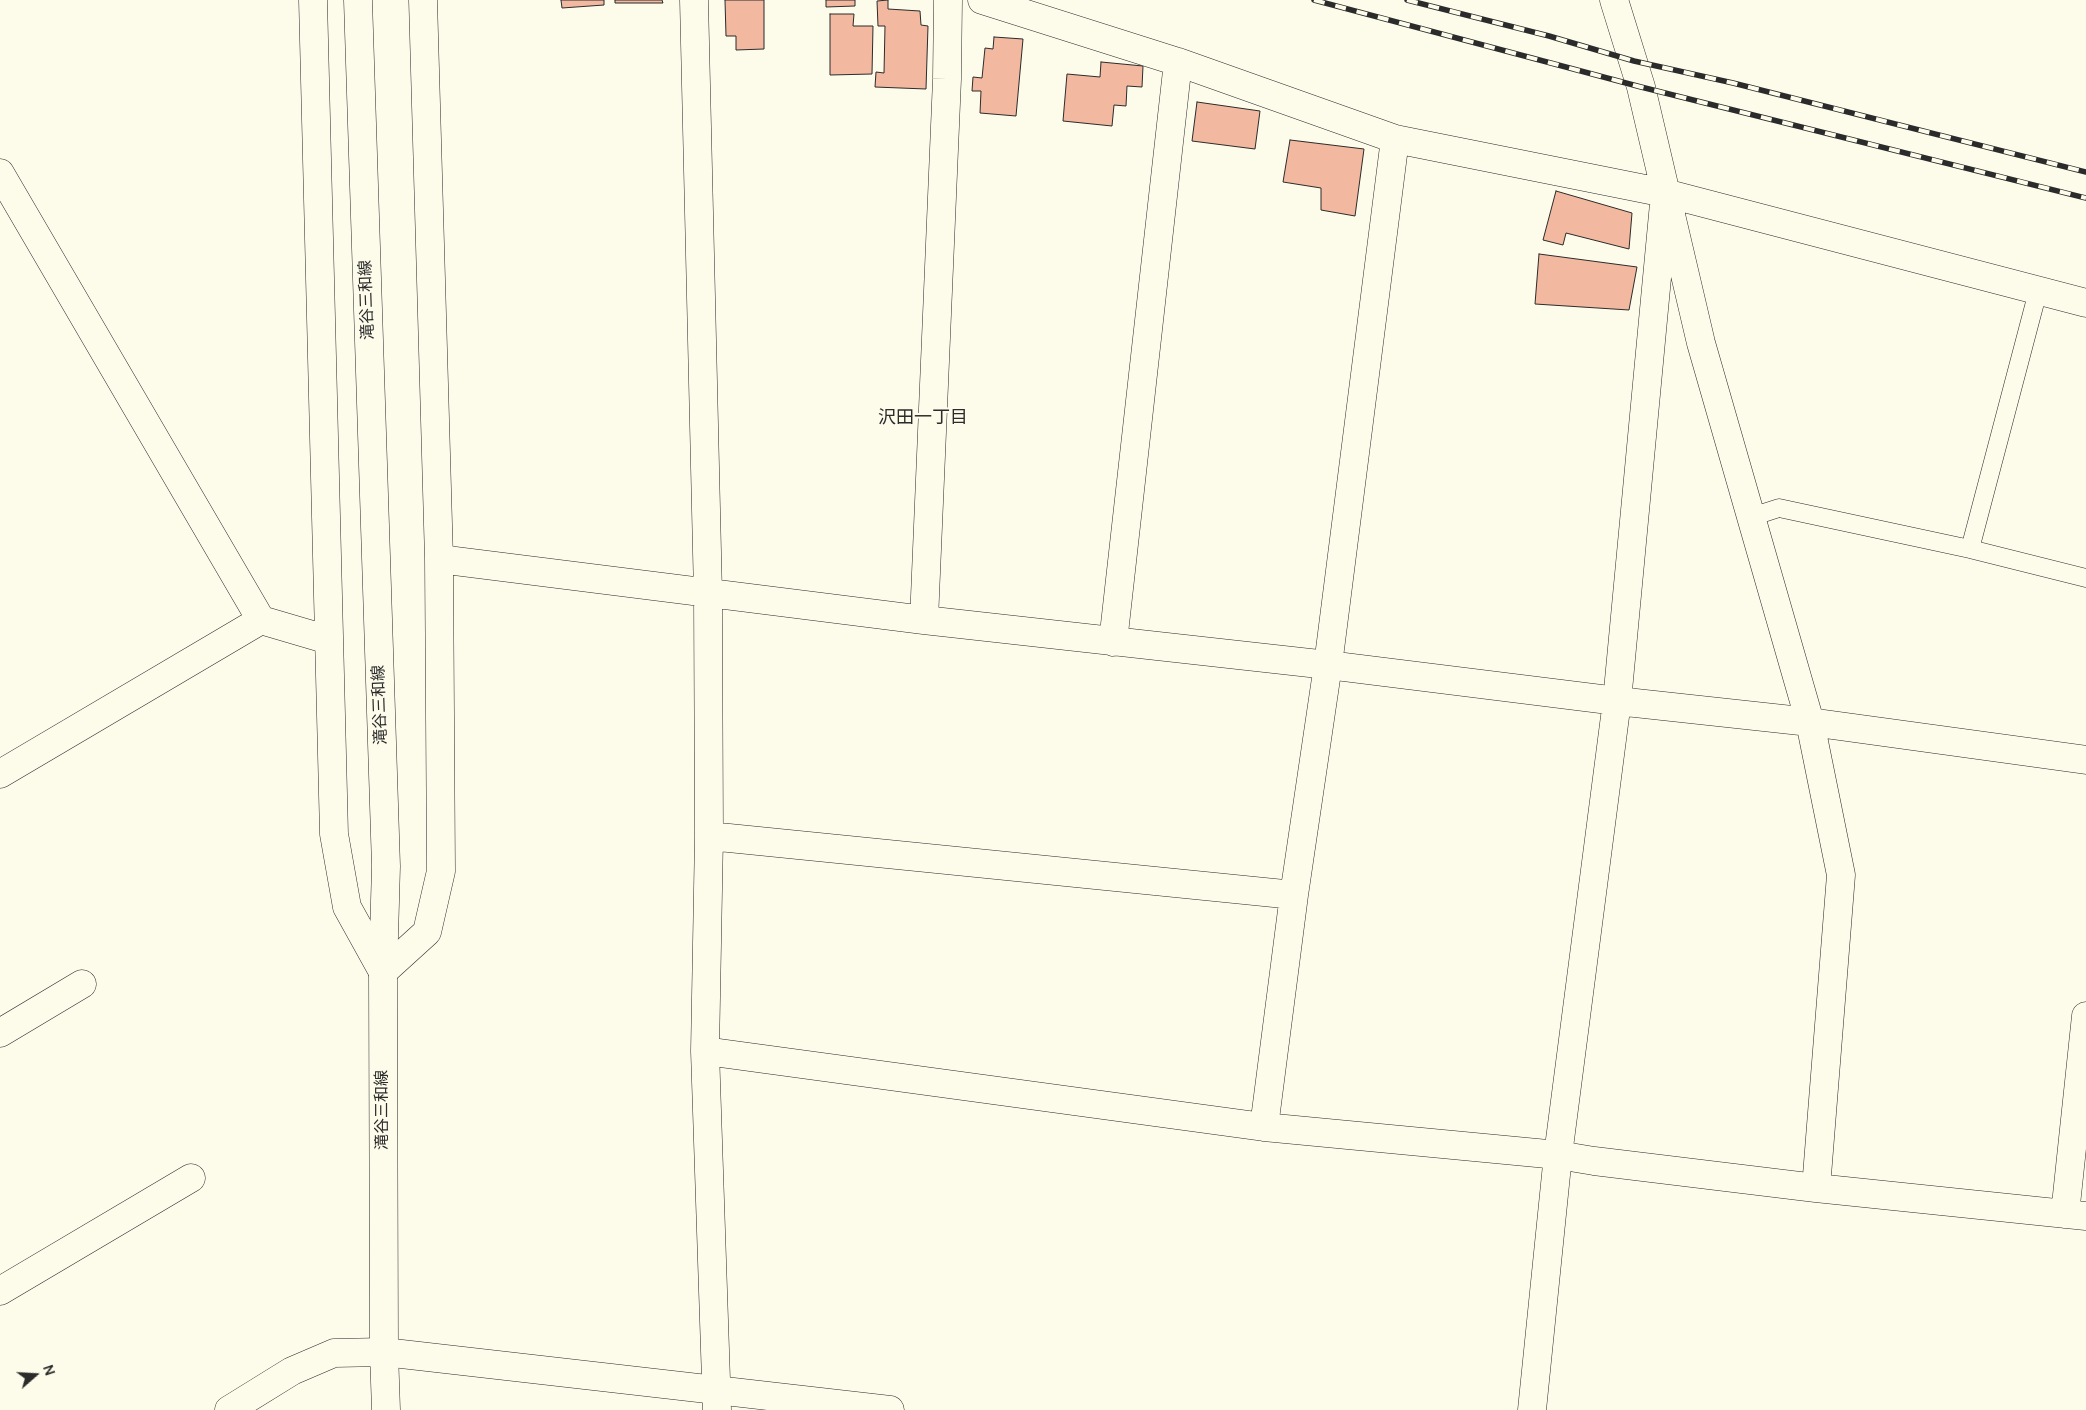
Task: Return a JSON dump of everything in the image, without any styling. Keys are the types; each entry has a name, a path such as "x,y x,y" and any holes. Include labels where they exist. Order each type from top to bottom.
{"street":[{"path":"313,0 334,834 347,907 383,972 427,932 441,871 439,559 423,0"},
{"name":"滝谷三和線","path":"358,0 386,866 383,972 384,1352 386,1410"},
{"path":"694,0 708,594 709,836 705,1051 717,1400"},
{"path":"924,620 947,80 948,0"},
{"path":"982,0 1178,62 1395,138 1665,193 2086,303"},
{"path":"1614,0 1641,87 1700,343 1810,722 1841,875 1816,1188"},
{"path":"1113,642 1178,62"},
{"path":"1264,1127 1294,895 1328,665 1395,138"},
{"path":"0,173 261,620 329,640"},
{"path":"1532,1410 1558,1155 1617,701 1665,193"},
{"path":"439,559 924,620 1328,665 1617,701 1810,722 2086,760"},
{"path":"0,774 261,620"},
{"path":"709,836 1294,895"},
{"path":"0,1033 82,984"},
{"path":"705,1051 1264,1127 1558,1155 1816,1188 2076,1215 2086,1016"},
{"path":"0,1291 191,1178"},
{"path":"230,1410 292,1370 334,1353 384,1352 717,1400 890,1410"}],"lane":[{"path":"1970,549 2038,291"},
{"path":"1751,517 1779,508 1970,549 2086,578"}],"building":[{"path":"561,0 604,0 604,5 562,8"},
{"path":"615,0 662,0 663,3 615,3"},
{"path":"725,0 764,0 764,49 736,50 736,36 726,36"},
{"path":"826,0 855,0 855,6 826,7"},
{"path":"888,0 888,9 920,11 921,25 928,26 926,89 875,87 876,72 884,73 885,26 878,26 877,1"},
{"path":"830,14 854,14 853,26 873,26 872,74 830,75"},
{"path":"994,37 1023,39 1016,116 980,113 981,91 972,91 973,77 982,78 985,48 993,49"},
{"path":"1101,62 1143,66 1142,87 1127,86 1126,106 1114,105 1112,126 1063,121 1067,74 1100,77"},
{"path":"1197,102 1260,111 1255,149 1192,141"},
{"path":"1290,140 1364,149 1355,216 1321,210 1321,188 1283,182"},
{"path":"1556,191 1632,213 1629,249 1566,233 1563,245 1543,240"},
{"path":"1539,254 1637,267 1629,310 1535,304"}],"railway":[{"path":"1314,0 1641,87 2086,198"},
{"path":"1407,0 1549,36 1634,61 1733,83 2086,172"}],"district":[{"name":"沢田一丁目","path":"923,418"}]}
